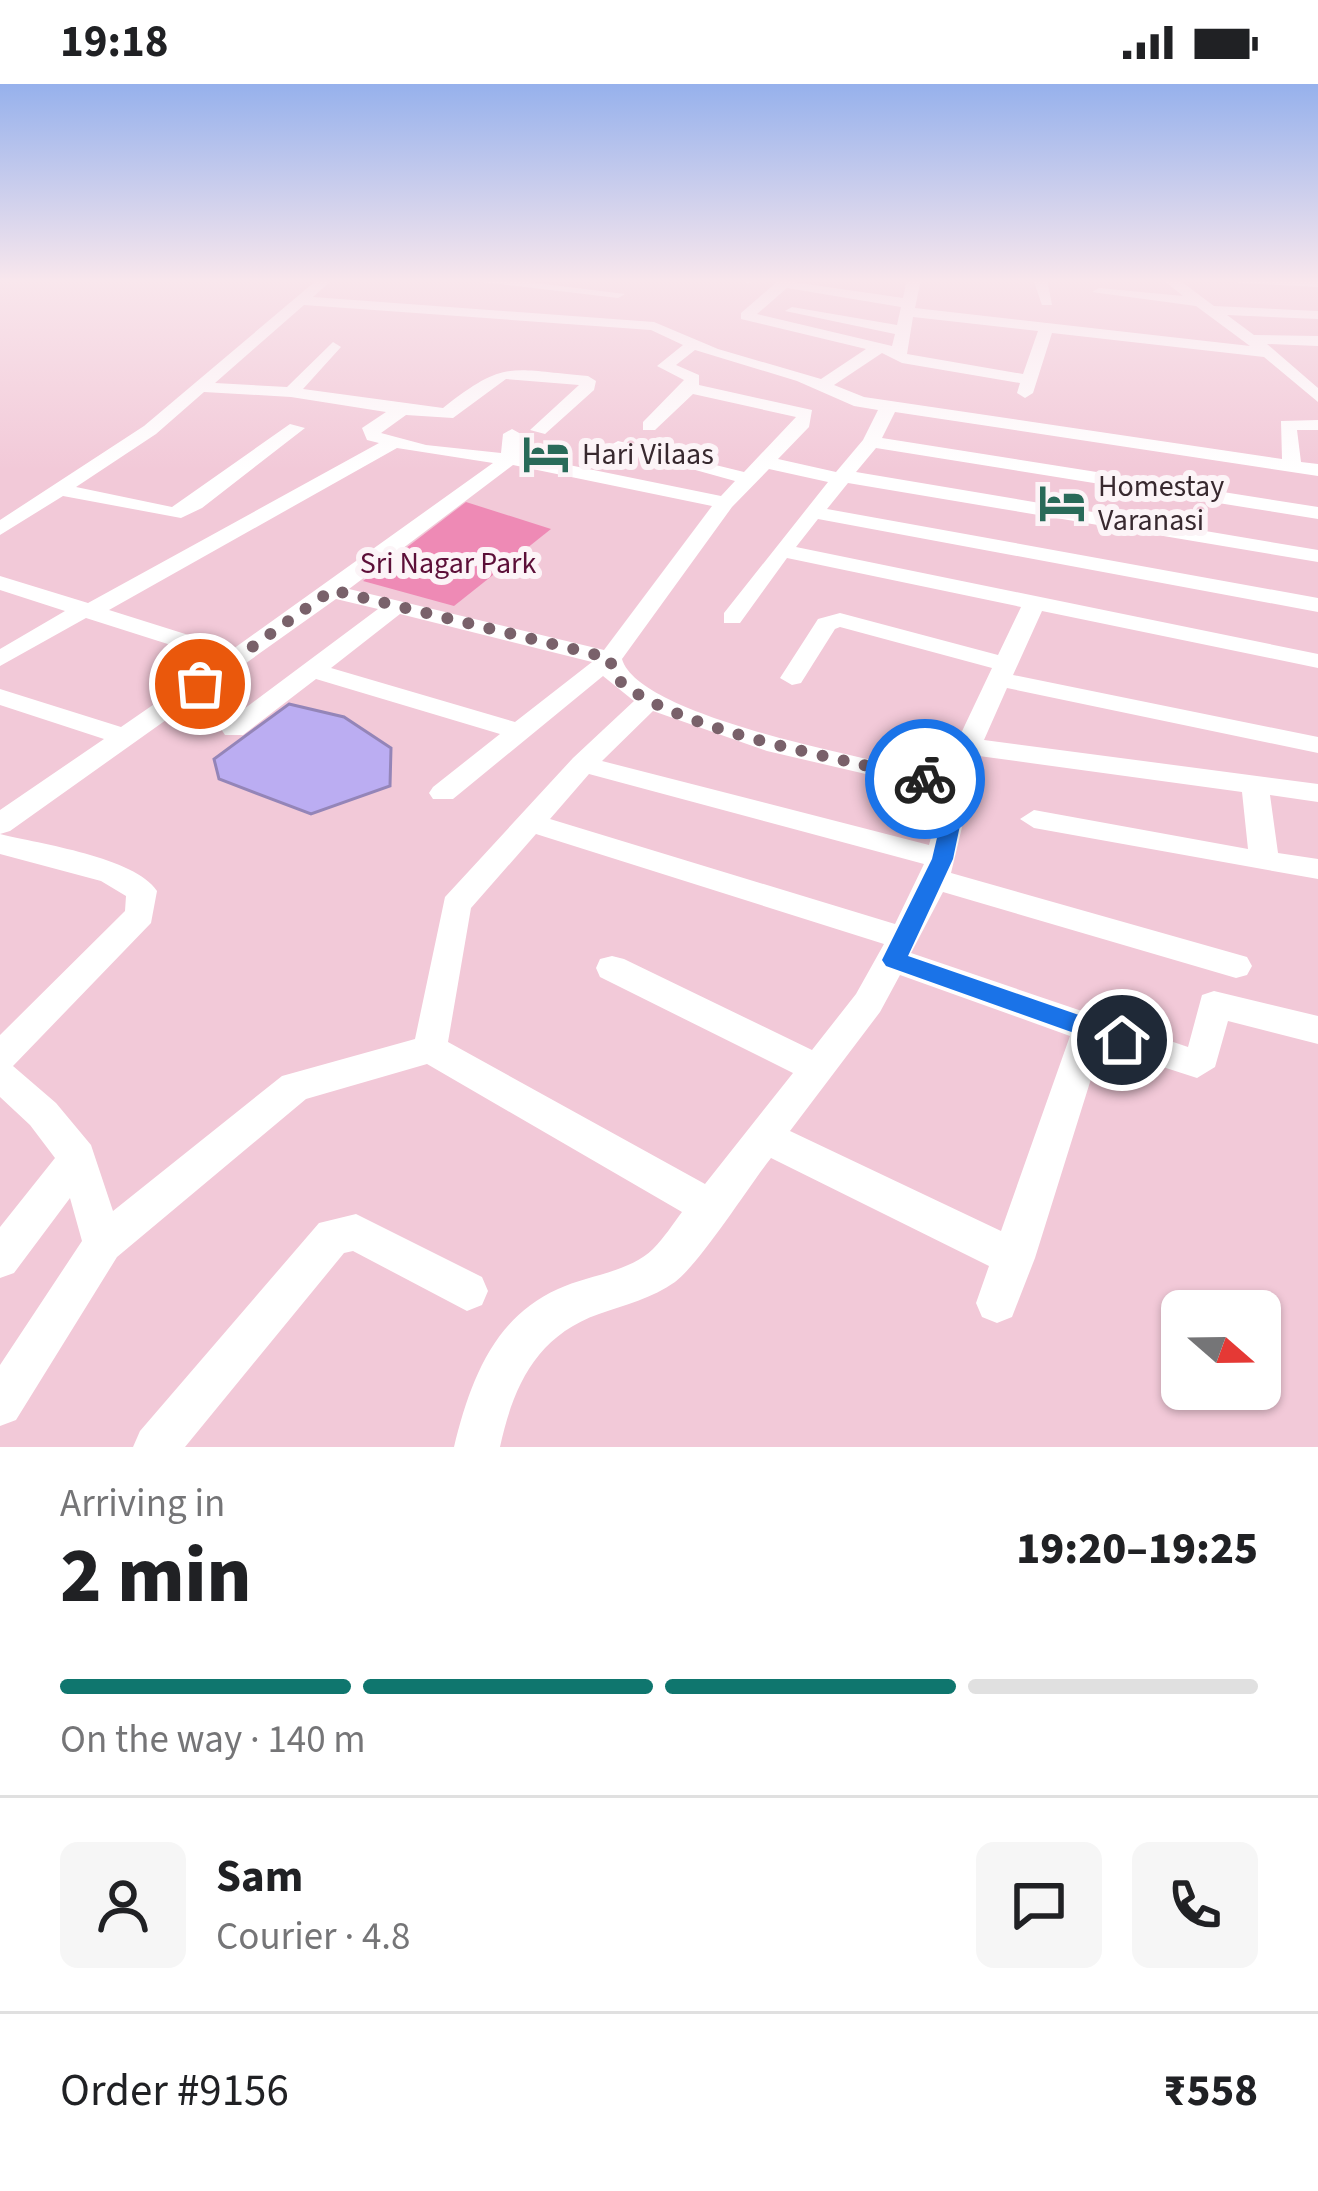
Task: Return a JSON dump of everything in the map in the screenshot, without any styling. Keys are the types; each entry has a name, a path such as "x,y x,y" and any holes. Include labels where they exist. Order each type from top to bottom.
{"street":[{"path":"0,529 150,430 253,343"},
{"path":"834,353 851,343"},
{"path":"855,343 899,352 908,361 955,343"},
{"path":"899,352 902,343"},
{"path":"958,343 1027,387 1042,343"},
{"path":"1184,343 1269,353"},
{"path":"1256,343 1316,393"},
{"path":"650,426 689,388 693,378 665,366 693,344 888,408 1318,470"},
{"path":"291,392 334,347"},
{"path":"822,386 878,348"},
{"path":"748,363 767,352"},
{"path":"796,376 815,364"},
{"path":"199,387 291,392 447,415 491,378 505,374 588,381 589,386 539,430"},
{"path":"442,793 610,658 725,503 803,423 806,414 689,388"},
{"path":"732,618 811,512 871,442 888,408"},
{"path":"403,410 371,428 373,436 725,503"},
{"path":"1292,466 1287,424 1318,425"},
{"path":"60,490 174,514 296,428"},
{"path":"0,824 510,459 512,434"},
{"path":"871,442 1318,513"},
{"path":"0,659 393,443"},
{"path":"618,446 1318,556"},
{"path":"477,1447 505,1360 529,1328 558,1308 639,1284 666,1264 818,1070 900,950 939,869 968,746 1000,672 1115,481"},
{"path":"811,512 1318,604"},
{"path":"782,551 1318,661"},
{"path":"0,583 237,658"},
{"path":"332,590 610,658"},
{"path":"234,729 397,606"},
{"path":"792,678 826,624 840,620 1000,672 1318,745"},
{"path":"610,658 623,684 650,700 748,734 958,787"},
{"path":"313,670 520,732"},
{"path":"0,697 125,737"},
{"path":"430,1049 456,905 583,764 650,700"},
{"path":"968,746 1318,793"},
{"path":"583,764 939,869 1236,966"},
{"path":"1256,785 1264,862"},
{"path":"1034,819 1318,869"},
{"path":"532,823 900,950 1090,1030 1197,1064 1203,1057 1214,1004 1318,1030"},
{"path":"0,844 111,872 142,891 144,904 140,915 0,1057"},
{"path":"612,968 818,1070"},
{"path":"998,1303 1090,1030"},
{"path":"0,1404 104,1244 295,1087 430,1049 710,1207"},
{"path":"0,1076 52,1120 78,1157 104,1244"},
{"path":"767,1138 1015,1258"},
{"path":"0,1258 78,1157"},
{"path":"156,1447 333,1236 356,1232 467,1291"}],"green space":[{"name":"Sri Nagar Park","path":"466,502 551,529 454,606 363,581"}],"shaded area":[{"path":"289,704 344,717 391,748 390,786 311,814 219,779 214,759"}],"way so far":[{"path":"200,684 332,590 610,658 623,684 683,714 925,779"}],"place":[{"name":"Hari Vilaas","path":"546,454"},
{"name":"Homestay Varanasi","path":"1062,503"}],"route":[{"path":"925,779 958,787 942,859 894,960 1122,1040"}]}
